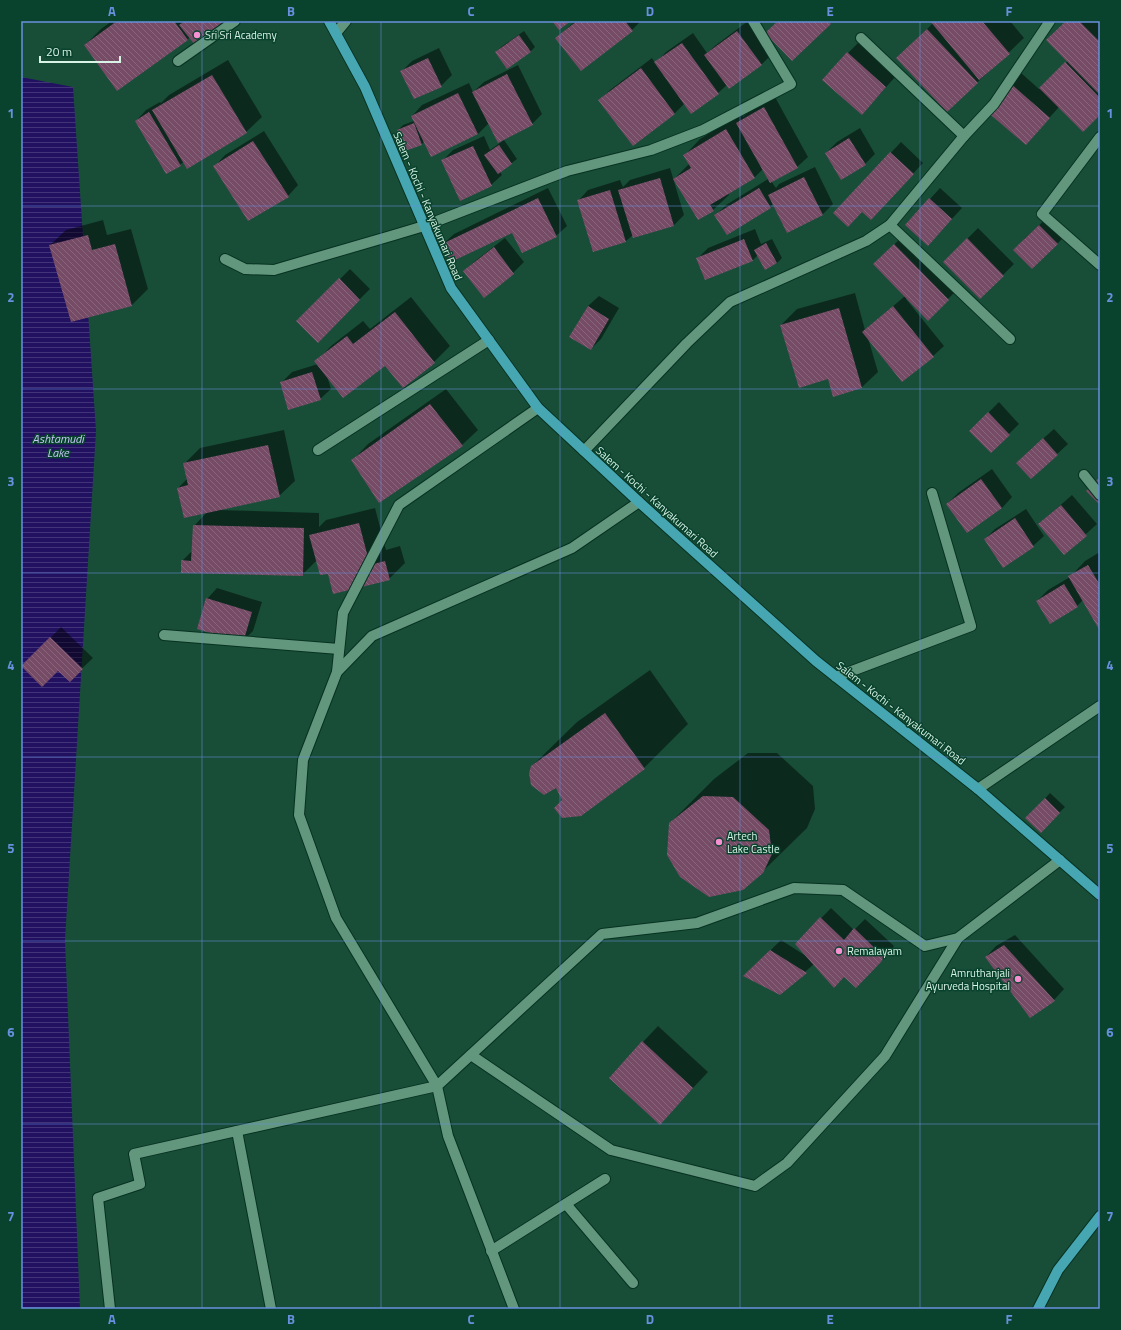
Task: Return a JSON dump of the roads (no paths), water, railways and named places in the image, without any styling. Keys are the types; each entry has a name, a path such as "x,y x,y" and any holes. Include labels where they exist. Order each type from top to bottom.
{"main road":[{"name":"Salem - Kochi - Kanyakumari Road","path":"329,21 365,86 451,288 538,408 639,502 816,661 978,789 1100,895"},
{"path":"1038,1309 1058,1270 1100,1216"}],"street":[{"path":"178,61 235,21"},
{"path":"336,33 346,21"},
{"path":"225,259 245,269 274,270 313,260 424,226 566,172 651,150 703,130 791,84 752,21"},
{"path":"584,451 687,343 730,302 866,241 890,225 964,136 994,104 1050,21"},
{"path":"861,38 964,136"},
{"path":"1100,137 1042,214 1100,264"},
{"path":"890,225 1010,339"},
{"path":"318,450 489,340"},
{"path":"514,1309 448,1136 437,1086 336,918 299,815 303,760 337,672 343,613 399,505 538,408"},
{"path":"1084,475 1100,495"},
{"path":"836,677 971,626 932,492"},
{"path":"337,672 372,636 572,548 639,502"},
{"path":"164,635 339,649"},
{"path":"978,789 1100,706"},
{"path":"471,1054 611,1150 755,1186 787,1163 885,1056 958,938 1060,860"},
{"path":"110,1309 98,1198 140,1184 134,1154 437,1086 602,934 697,923 794,888 843,890 925,946 958,938"},
{"path":"237,1131 271,1309"},
{"path":"492,1251 605,1179"},
{"path":"566,1204 633,1283"}],"water":[{"name":"Ashtamudi Lake","path":"21,77 73,87 96,431 65,940 80,1309 21,1309"}],"place":[{"name":"Sri Sri Academy","path":"197,35"},
{"name":"Artech Lake Castle","path":"719,842"},
{"name":"Remalayam","path":"839,951"},
{"name":"Amruthanjali Ayurveda Hospital","path":"1018,979"}]}
